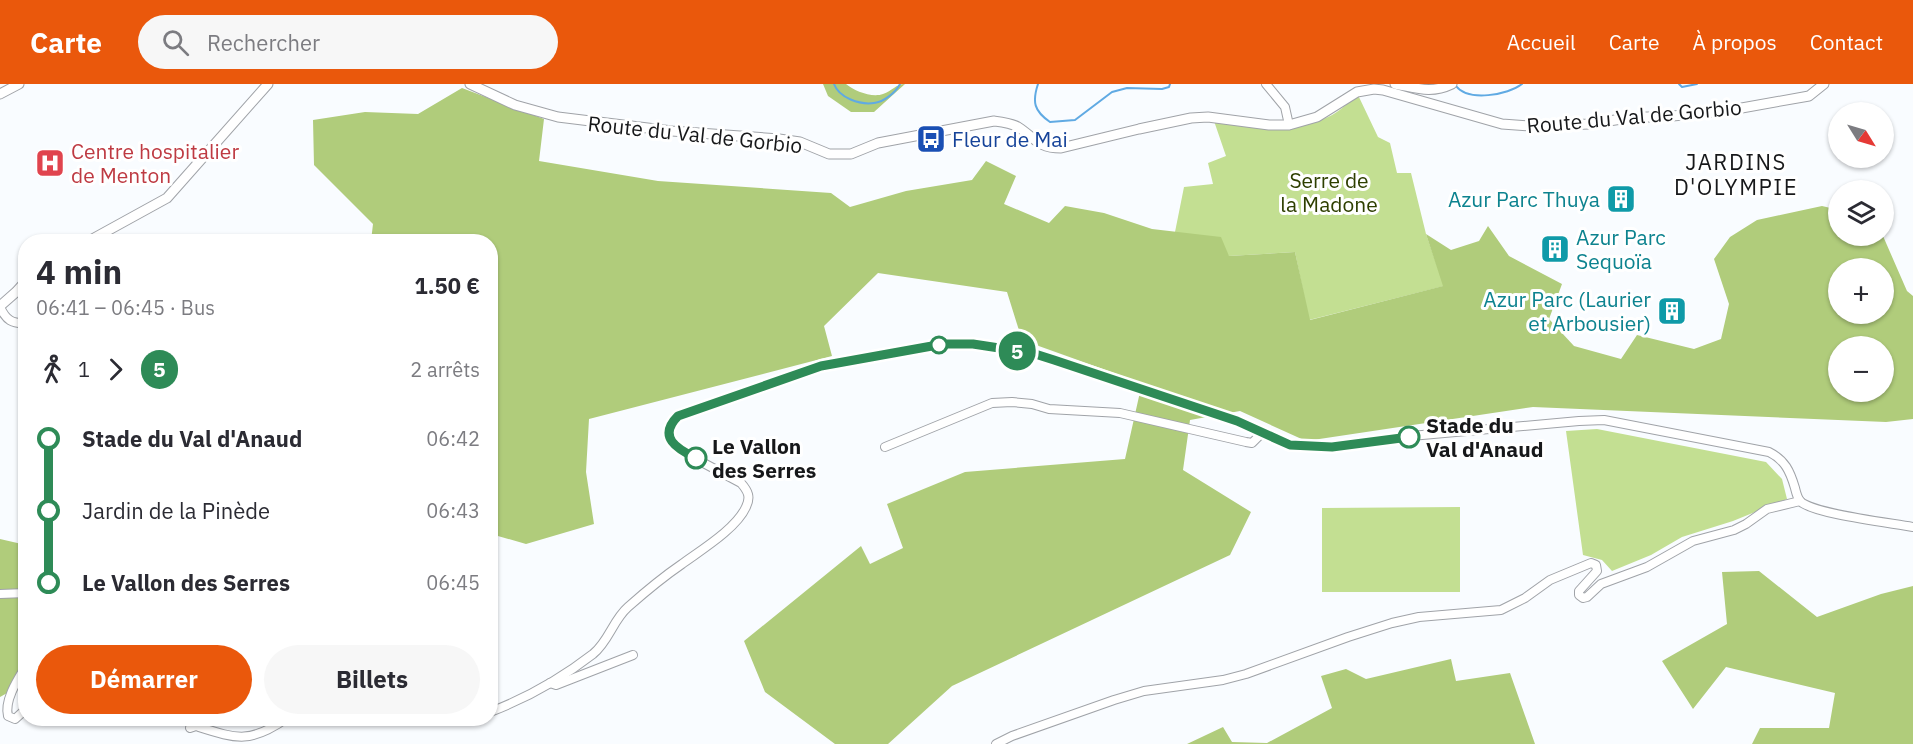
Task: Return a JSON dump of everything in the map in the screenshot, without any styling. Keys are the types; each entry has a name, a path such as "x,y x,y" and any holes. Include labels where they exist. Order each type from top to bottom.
{"street":[{"path":"0,94 19,84"},
{"path":"102,234 167,198 268,84"},
{"name":"Route du Val de Gorbio","path":"470,84 508,103 558,117 672,131 779,139 800,142 829,154 842,155 878,144 994,121 1012,124 1041,145 1051,148 1061,148 1191,118 1208,117 1269,125 1289,124 1317,117 1357,92 1386,87 1502,124 1530,126 1590,124 1634,117 1669,117 1725,111 1809,96 1824,84"},
{"path":"1266,84 1285,107 1289,124"},
{"path":"1395,84 1430,91 1450,85"},
{"path":"18,290 0,307 7,319 18,322"},
{"path":"498,709 550,683 593,654 606,639 622,612 680,565 720,537 748,506 747,490 741,483 672,444 669,429 678,416 821,366 947,344 973,344 1032,353 1237,421 1290,445 1332,447 1411,436 1604,420 1768,452 1785,463 1800,501 1807,505 1841,515 1913,527"},
{"path":"885,447 992,403 1012,402 1032,404 1048,409 1120,413 1252,443 1262,433"},
{"path":"996,744 1012,736 1114,700 1144,691 1223,680 1246,674 1392,623 1419,617 1467,614 1507,608 1550,580 1591,563 1596,565 1597,571 1579,591 1579,595 1587,597 1601,584 1647,567 1693,541 1734,530 1767,509 1800,501"},
{"path":"0,594 18,593"},
{"path":"550,683 556,685 633,655"},
{"path":"18,682 6,710 8,716 15,719 18,716"},
{"path":"190,728 196,726 237,739 253,739 275,726"}],"green space":[{"path":"823,84 846,84 858,91 879,95 905,84 874,112 851,112 828,96"},
{"path":"462,88 544,119 539,161 658,181 831,193 850,207 906,191 972,180 986,161 1016,176 1004,204 1049,223 1065,206 1104,213 1152,229 1221,237 1229,256 1295,252 1310,320 1443,286 1426,234 1451,250 1479,241 1488,226 1509,256 1562,284 1549,319 1574,346 1621,359 1637,335 1694,349 1721,339 1729,304 1714,259 1730,237 1757,220 1822,206 1828,207 1828,246 1887,246 1893,258 1828,258 1828,324 1894,324 1894,261 1907,291 1913,296 1913,419 1886,422 1533,407 1306,441 1240,411 1190,420 1183,470 1251,512 1230,555 952,686 888,744 835,744 765,692 744,641 861,546 870,564 903,548 887,504 965,472 1125,459 1142,383 1022,340 1007,292 878,273 824,326 832,356 589,419 586,472 594,524 526,544 498,536 498,234 372,234 373,224 314,165 313,120 365,112 418,114"},
{"name":"Serre de la Madone","path":"1358,95 1378,137 1390,143 1397,173 1411,173 1426,234 1444,286 1309,320 1295,252 1229,256 1175,232 1184,187 1213,184 1208,163 1226,156 1214,121 1272,129 1300,127 1332,115"},
{"path":"1597,429 1766,462 1782,479 1787,499 1733,521 1682,537 1651,555 1612,571 1602,560 1583,555 1566,431"},
{"path":"1460,507 1460,592 1322,592 1322,508"},
{"path":"0,539 18,543 18,687 0,697"},
{"path":"1759,571 1817,617 1881,594 1913,586 1913,744 1752,744 1760,728 1829,728 1835,693 1726,667 1693,709 1662,661 1727,624 1722,572"},
{"path":"1451,659 1456,681 1510,673 1535,744 1187,744 1223,727 1232,742 1267,743 1332,708 1321,676 1346,669 1366,679"}],"waterway":[{"path":"834,84 845,97 857,102 868,103 886,99 900,84"},
{"path":"1038,84 1035,96 1036,106 1050,122 1075,120 1112,92 1127,88 1162,89 1169,87 1170,84"},
{"path":"1456,86 1469,94 1488,95 1498,94 1522,84"},
{"path":"1679,84 1682,87 1697,84"}],"bus line":[{"name":"5","path":"696,458 672,444 669,437 672,422 678,416 821,366 960,343 1032,353 1237,421 1290,445 1332,447 1409,437"}],"place":[{"name":"Fleur de Mai","path":"931,139"},
{"name":"Centre hospitalier de Menton","path":"50,163"},
{"name":"Azur Parc Thuya","path":"1621,199"},
{"name":"Azur Parc Sequoïa","path":"1555,249"},
{"name":"Azur Parc (Laurier et Arbousier)","path":"1672,311"},
{"name":"Stade du Val d'Anaud","path":"1409,437"},
{"name":"Le Vallon des Serres","path":"696,458"}],"district":[{"name":"JARDINS D'OLYMPIE","path":"1736,174"}]}
